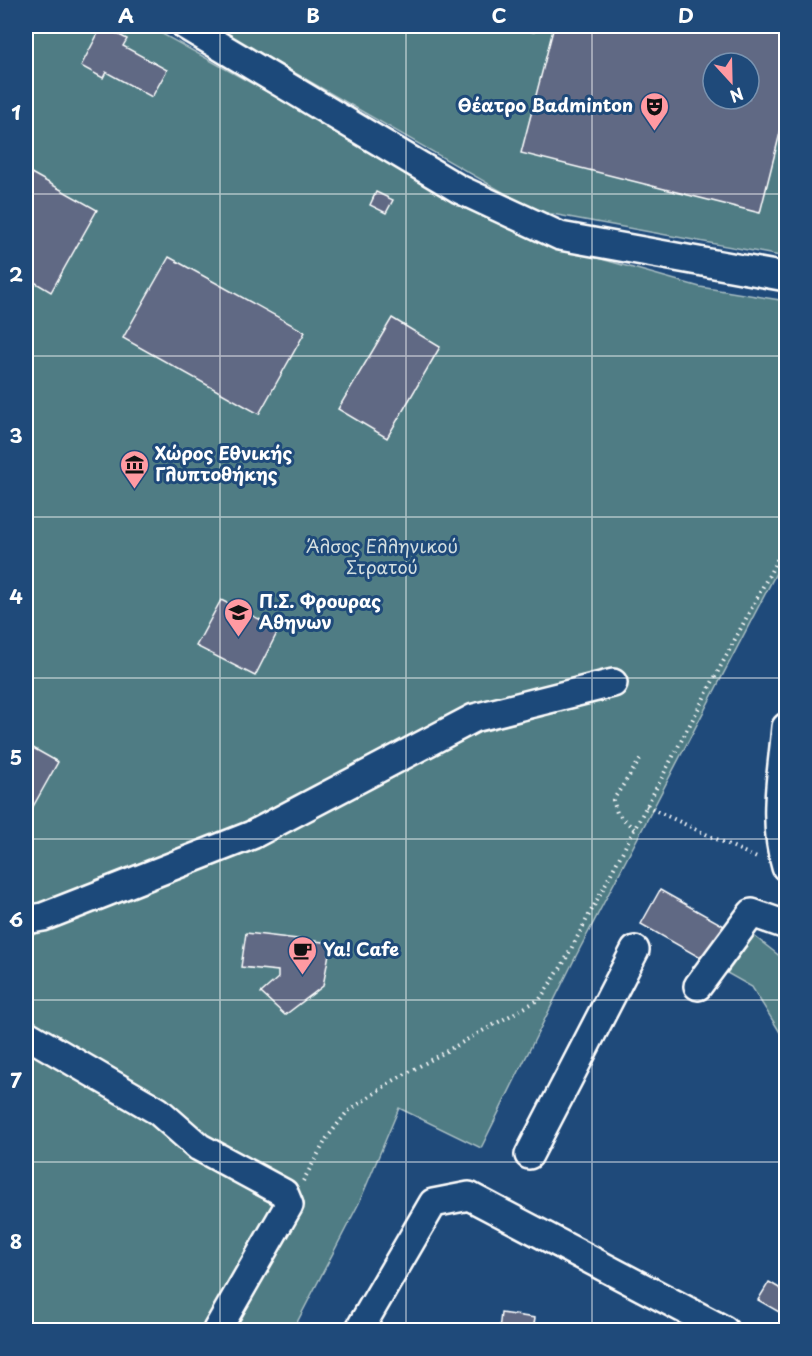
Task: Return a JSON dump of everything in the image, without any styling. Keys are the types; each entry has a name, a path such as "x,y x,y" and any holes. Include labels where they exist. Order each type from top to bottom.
{"street":[{"path":"186,26 459,189 560,236 786,277"},
{"path":"26,920 43,917 252,835 474,718 613,683"},
{"path":"776,865 781,849 778,812 786,727"},
{"path":"698,986 752,913 786,925"},
{"path":"529,1155 635,950"},
{"path":"26,1034 158,1111 199,1147 284,1193 289,1205 217,1330"},
{"path":"359,1330 433,1203 470,1196 724,1330"}],"path":[{"path":"289,1205 327,1138 347,1112 391,1082 540,999 562,966 786,543"},
{"path":"634,829 617,813 613,800 642,757"},
{"path":"646,806 776,865"}],"green space":[{"name":"Άλσος Ελληνικού Στρατού","path":"26,26 148,26 390,160 566,249 700,287 786,301 786,554 577,954 481,1148 399,1108 359,1203 293,1330 26,1330"},
{"path":"213,26 786,26 786,257 536,211"},
{"path":"754,936 786,961 786,1042 752,987 727,973"}],"building":[{"path":"102,26 127,39 123,46 167,70 152,97 106,72 103,78 81,66"},
{"path":"510,26 536,26 534,32"},
{"name":"Θέατρο Badminton","path":"554,26 786,26 786,109 760,213 521,153"},
{"path":"26,170 97,210 51,292 26,277"},
{"path":"376,192 393,200 386,213 370,205"},
{"path":"169,257 305,332 259,414 123,338"},
{"path":"392,318 440,347 387,438 338,409"},
{"name":"Π.Σ. Φρουρας Αθηνων","path":"221,600 279,629 255,676 196,646"},
{"path":"26,744 58,762 26,819"},
{"path":"660,890 726,927 706,961 641,924"},
{"name":"Ya! Cafe","path":"246,933 331,943 323,986 285,1015 261,993 278,978 278,971 241,967"},
{"path":"769,1282 786,1292 786,1316 758,1300"},
{"path":"501,1313 535,1318 533,1330 499,1330"}],"place":[{"name":"Θέατρο Badminton","path":"654,132"},
{"name":"Χώρος Εθνικής Γλυπτοθήκης","path":"134,490"},
{"name":"Π.Σ. Φρουρας Αθηνων","path":"238,638"},
{"name":"Ya! Cafe","path":"302,976"}]}
